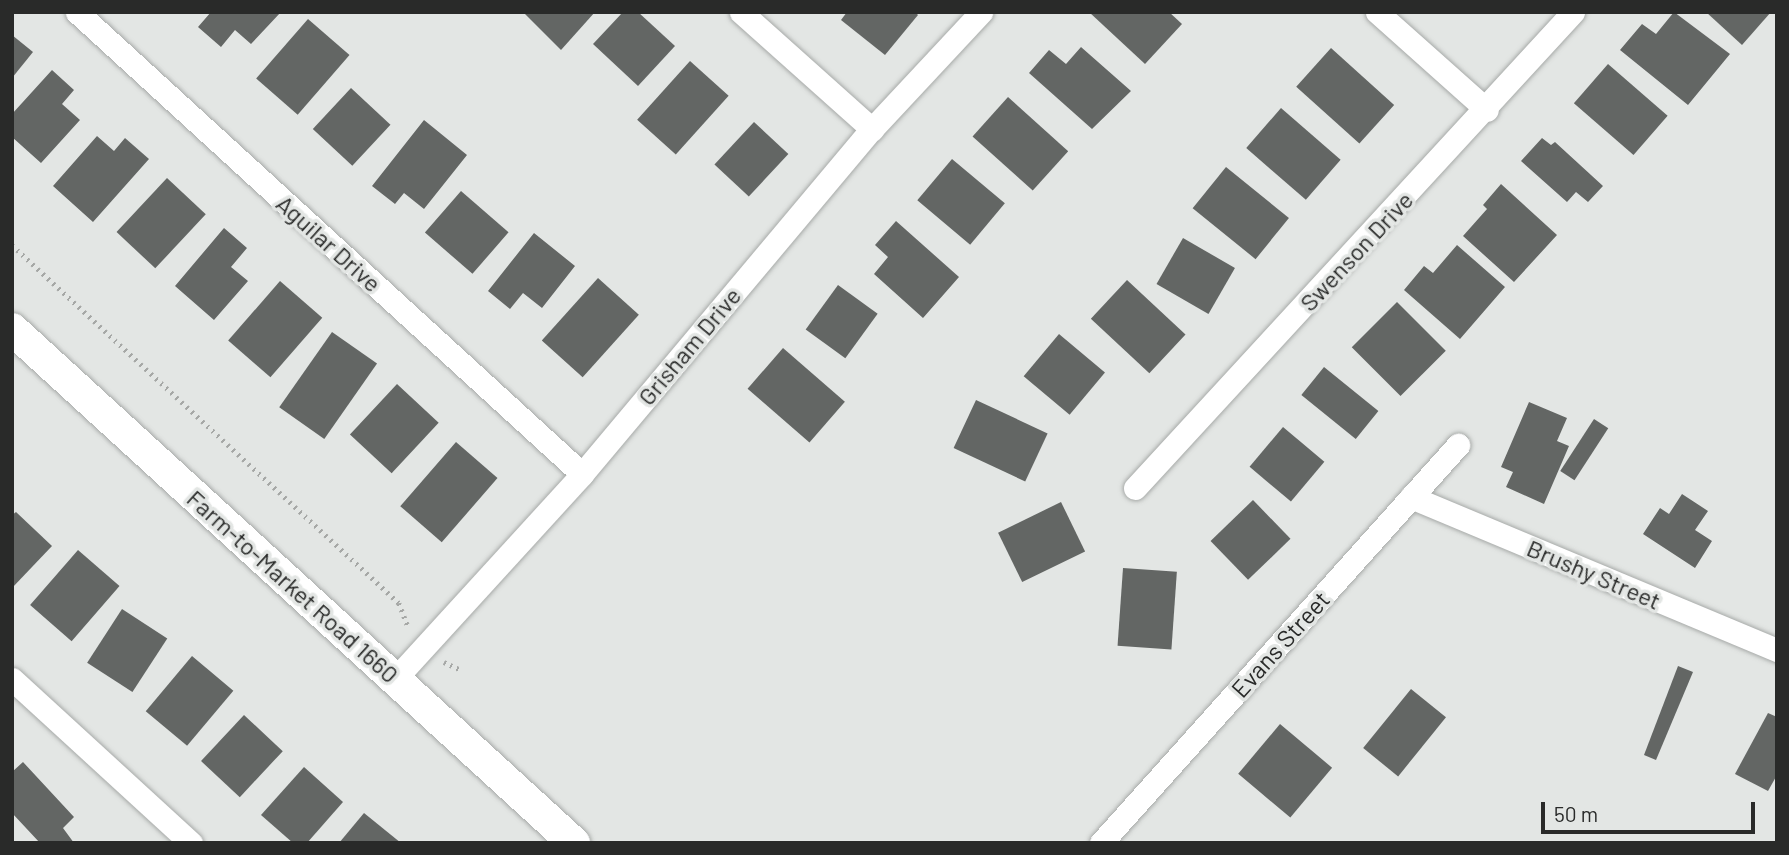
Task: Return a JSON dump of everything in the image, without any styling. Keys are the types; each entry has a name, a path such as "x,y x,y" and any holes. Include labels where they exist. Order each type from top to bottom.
{"main road":[{"name":"Farm-to-Market Road 1660","path":"12,330 574,843"}],"street":[{"name":"Aguilar Drive","path":"77,12 582,474"},
{"path":"741,12 872,129"},
{"name":"Grisham Drive","path":"395,679 582,474 872,129 981,12"},
{"path":"1377,12 1487,110"},
{"name":"Swenson Drive","path":"1135,488 1487,110 1573,12"},
{"name":"Evans Street","path":"1101,843 1458,444"},
{"name":"Brushy Street","path":"1411,497 1777,650"},
{"path":"12,679 186,841"}],"path":[{"path":"12,245 399,603 408,627"},
{"path":"449,667 459,669"}],"building":[{"path":"211,12 281,12 251,44 235,30 221,47 198,27"},
{"path":"523,12 595,12 561,50"},
{"path":"623,12 638,12 675,46 638,86 593,44"},
{"path":"847,12 915,12 918,15 885,55 841,20"},
{"path":"1089,12 1169,12 1182,24 1145,64"},
{"path":"1674,12 1730,54 1688,105 1620,50 1642,24 1656,34"},
{"path":"1706,12 1771,12 1742,45"},
{"path":"308,19 350,55 298,115 256,79"},
{"path":"12,35 33,52 12,78"},
{"path":"1081,47 1131,91 1092,129 1029,73 1049,50 1066,64"},
{"path":"1331,48 1394,105 1359,144 1296,87"},
{"path":"690,61 729,96 676,155 637,120"},
{"path":"1608,64 1668,116 1634,155 1574,103"},
{"path":"52,70 74,90 62,104 80,120 41,163 12,137 12,114"},
{"path":"351,88 390,125 352,166 313,129"},
{"path":"1008,97 1068,151 1033,191 973,136"},
{"path":"1281,108 1341,160 1306,200 1246,148"},
{"path":"424,120 467,155 424,209 404,193 395,204 372,186"},
{"path":"754,122 788,154 749,196 714,164"},
{"path":"97,136 114,151 125,138 149,159 93,222 53,186"},
{"path":"1542,138 1551,145 1555,142 1603,186 1588,202 1576,192 1567,202 1521,161"},
{"path":"952,159 1005,203 970,245 917,200"},
{"path":"1226,167 1289,218 1256,259 1193,208"},
{"path":"167,178 206,214 155,268 117,232"},
{"path":"1501,184 1557,235 1514,282 1463,236 1487,209 1483,205"},
{"path":"461,191 509,232 472,274 425,233"},
{"path":"896,221 959,277 923,318 874,274 888,257 875,245"},
{"path":"224,228 247,248 231,267 248,281 214,320 175,286"},
{"path":"534,233 575,266 542,308 523,293 510,309 488,291"},
{"path":"1183,238 1235,268 1208,314 1156,284"},
{"path":"1457,245 1505,287 1460,339 1404,290 1424,266 1433,273"},
{"path":"598,278 639,315 583,377 542,340"},
{"path":"1127,280 1186,335 1149,373 1091,319"},
{"path":"280,281 322,318 270,377 228,341"},
{"path":"838,285 878,314 845,358 806,329"},
{"path":"1397,302 1446,351 1401,396 1352,347"},
{"path":"332,332 377,364 324,439 279,407"},
{"path":"1059,334 1105,373 1070,415 1024,376"},
{"path":"783,348 845,402 809,443 748,389"},
{"path":"1324,367 1378,411 1356,439 1301,395"},
{"path":"397,384 439,423 392,473 350,434"},
{"path":"976,400 1048,433 1025,481 954,448"},
{"path":"1529,402 1567,418 1557,441 1569,446 1544,504 1506,487 1513,472 1501,467"},
{"path":"1594,419 1608,428 1574,480 1560,471"},
{"path":"1283,427 1324,462 1291,502 1250,467"},
{"path":"456,442 498,478 442,542 400,506"},
{"path":"1682,494 1708,511 1695,530 1712,541 1695,568 1643,534 1660,508 1669,514"},
{"path":"1253,500 1291,539 1248,580 1211,541"},
{"path":"1061,502 1085,551 1022,582 998,533"},
{"path":"16,512 52,546 12,588 12,515"},
{"path":"78,550 120,586 72,641 30,605"},
{"path":"1123,568 1177,572 1171,650 1118,646"},
{"path":"122,609 167,638 132,692 87,663"},
{"path":"192,656 233,691 187,746 146,711"},
{"path":"1678,666 1693,672 1656,760 1644,755"},
{"path":"1411,689 1446,717 1398,776 1363,748"},
{"path":"1768,713 1777,717 1777,775 1768,791 1735,774"},
{"path":"244,715 283,751 240,797 201,761"},
{"path":"1280,724 1332,768 1290,818 1238,774"},
{"path":"23,762 74,817 63,828 74,843 40,843 12,813 12,772"},
{"path":"304,767 343,802 307,843 293,843 261,815"},
{"path":"364,813 401,843 339,843"}]}
